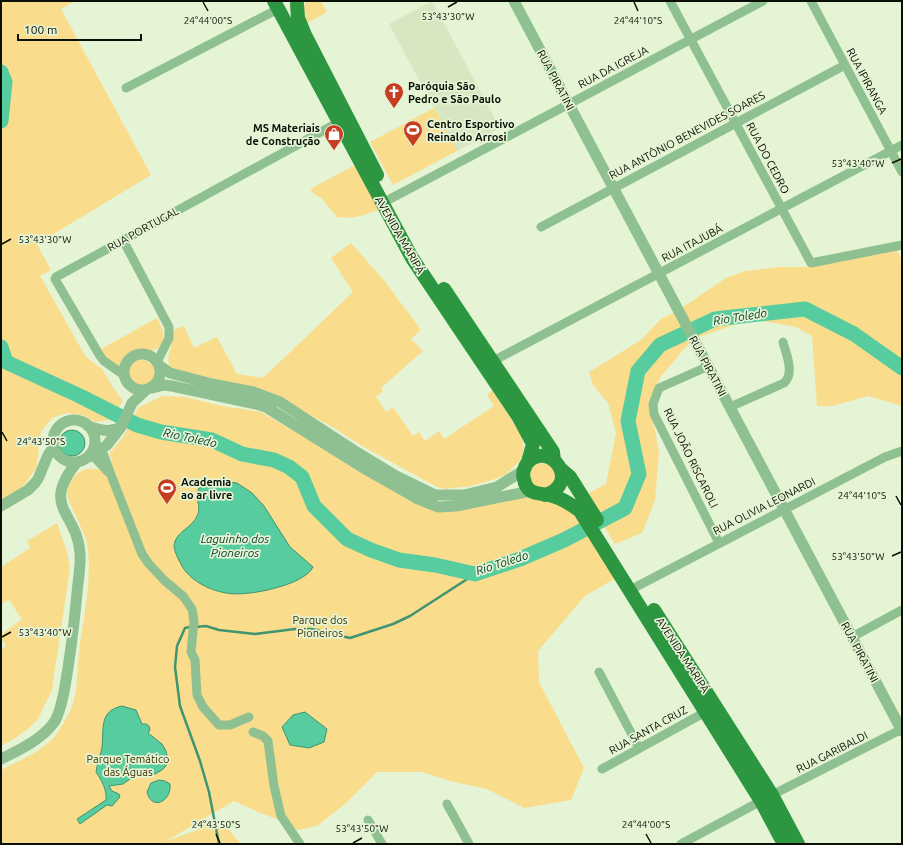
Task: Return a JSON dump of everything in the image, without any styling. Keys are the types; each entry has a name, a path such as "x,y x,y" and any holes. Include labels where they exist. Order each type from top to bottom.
{"main road":[{"path":"275,4 289,6 300,3"},
{"name":"AVENIDA MARIPÁ","path":"300,3 298,18 305,36 416,247 553,452 558,465 570,477 585,509 603,539 767,798 798,844"},
{"name":"AVENIDA MARIPÁ","path":"275,4 412,258 518,416 533,444 526,466"},
{"path":"547,456 558,465 562,477 561,483 552,493 539,495 530,491 526,486 524,479 526,466 534,458 547,456"},
{"name":"AVENIDA MARIPÁ","path":"545,495 552,496 585,509"},
{"name":"AVENIDA MARIPÁ","path":"767,798 784,844"}],"street":[{"name":"RUA PIRATINI","path":"514,1 902,730"},
{"name":"RUA DO CEDRO","path":"670,1 811,263 902,245"},
{"name":"RUA DA IGREJA","path":"390,200 762,1"},
{"name":"RUA IPIRANGA","path":"811,1 902,172"},
{"path":"126,88 275,4"},
{"name":"RUA ANTÔNIO BENEVIDES SOARES","path":"541,227 845,65"},
{"name":"RUA PORTUGAL","path":"124,375 104,361 100,356 55,279 56,277 339,122"},
{"name":"RUA ITAJUBÁ","path":"493,361 902,145"},
{"path":"1,759 26,746 44,733 55,721 60,707 67,676 75,614 80,553 76,538 62,508 60,494 63,483 67,474 89,456 107,445 121,426 130,407 149,389 157,384 160,378 161,372 158,364 169,338 169,326 124,240"},
{"path":"730,407 788,380 790,375 783,342"},
{"path":"526,466 496,487 464,495 435,495 396,476 280,402 253,392 170,373 158,364 152,357 146,355 135,356 126,364 124,369 124,375 130,385 135,389 149,389 164,385 172,386 266,407 371,472 418,499 438,507 456,506 530,491"},
{"name":"RUA JOÃO RISCAROLI","path":"708,365 659,388 653,404 654,414 719,543"},
{"path":"130,385 130,407"},
{"path":"76,421 83,422 88,426 92,431 95,443 89,456 65,460 56,452 54,446 55,433 64,423 76,421"},
{"path":"88,426 98,430 107,431 121,426"},
{"path":"1,506 28,490 38,479 48,455 54,446"},
{"name":"RUA OLIVIA LEONARDI","path":"634,588 885,457 902,451"},
{"path":"89,456 111,475 142,554 165,581 188,602 194,615 191,652 195,660 197,695 203,707 219,725 230,725 249,717"},
{"path":"852,637 902,610"},
{"path":"598,672 639,748"},
{"name":"RUA SANTA CRUZ","path":"602,769 711,709"},
{"name":"RUA GARIBALDI","path":"681,844 767,798 902,730"},
{"path":"253,732 268,740 274,786 281,816 300,844"},
{"path":"447,804 469,844"},
{"path":"368,820 382,844"}],"shaded area":[{"path":"432,1 500,128 457,151 389,24"}],"green space":[{"path":"1,1 75,1 61,9 151,175 37,244 51,270 40,276 86,357 102,369 123,401 109,420 95,422 82,415 67,413 52,418 41,432 36,469 23,486 1,501"},
{"path":"306,1 321,1 327,12 306,24 304,7"},
{"name":"Centro Esportivo Reinaldo Arrosi","path":"434,108 457,151 393,185 370,142"},
{"path":"355,165 379,209 349,218 337,217 321,198 314,194 310,189"},
{"path":"351,243 383,279 421,330 411,339 423,351 381,388 383,391 376,397 386,412 393,407 413,436 419,432 425,441 439,431 444,439 494,406 487,395 492,390 521,434 524,448 521,460 505,475 471,486 446,489 437,487 272,394 176,371 169,366 168,362 174,330 184,326 194,348 217,337 237,374 263,378 353,292 331,258"},
{"path":"896,248 902,261 902,406 868,396 832,406 817,406 812,336 796,327 757,320 733,325 696,338 680,309 726,278 745,271 778,267 813,267"},
{"path":"677,311 692,340 661,376 653,394 652,414 659,453 655,500 642,533 615,544 584,496 606,484 616,433 608,403 593,385 589,372 641,340 661,319"},
{"path":"157,318 163,331 163,340 162,344 154,350 133,354 124,358 118,369 99,350"},
{"path":"141,360 147,361 151,364 154,368 154,380 151,384 147,387 141,388 135,387 131,384 128,380 127,374 128,368 131,364 135,361"},
{"name":"Parque dos Pioneiros","path":"162,396 186,397 222,406 261,412 432,510 523,497 546,500 580,511 621,575 585,596 538,651 539,682 584,768 571,800 524,808 487,789 450,781 422,772 377,772 346,803 317,826 298,830 279,820 234,801 166,841 195,831 205,822 229,830 241,844 1,844 1,770 22,760 49,742 64,722 74,700 87,596 89,566 86,540 67,495 70,482 83,470 102,470 112,461 109,454 124,436 138,408"},
{"path":"536,463 547,464 553,468 555,471 555,480 553,486 535,490 527,474"},
{"path":"57,523 67,552 70,568 52,690 38,719 17,737 1,746 1,650 6,646 1,638 1,635 22,619 9,600 1,604 1,567 30,548 27,541"}],"water":[{"path":"72,430 81,434 85,443 81,452 72,456 63,452 59,443 63,434"},
{"name":"Laguinho dos Pioneiros","path":"218,481 237,483 252,493 264,506 290,547 313,567 309,572 300,579 280,587 245,594 219,592 199,583 188,574 183,568 176,554 174,545 175,540 196,519 199,511 197,495 199,488"},
{"path":"122,706 136,710 142,724 149,726 150,730 148,733 162,744 166,751 168,759 166,766 155,774 138,775 123,784 109,786 112,791 119,794 120,797 112,806 107,805 80,824 77,819 106,800 104,786 96,772 102,747 104,721 109,712"},
{"path":"305,712 327,729 324,742 309,748 290,745 282,727 293,715"},
{"path":"159,780 170,784 170,790 165,799 157,803 149,798 147,792 151,783"}],"waterway":[{"name":"Rio Toledo","path":"1,72 5,82 1,121"},
{"name":"Rio Toledo","path":"1,347 6,362 82,397 137,425 161,432 212,440 242,454 274,460 289,467 302,477 314,506 347,539 371,550 399,560 435,565 475,574 520,559 564,540 625,508 639,474 628,421 638,371 660,345 715,319 805,309 854,334 902,368"},
{"path":"195,627 206,626 219,630 255,634 295,629 312,629 350,638 393,624 410,616 475,574"},
{"path":"190,627 185,628 177,646 175,667 180,706 200,761 209,792 219,844"}],"place":[{"name":"Paróquia São Pedro e São Paulo","path":"394,109"},
{"name":"Centro Esportivo Reinaldo Arrosi","path":"413,147"},
{"name":"MS Materiais de Construção","path":"334,151"},
{"name":"Academia ao ar livre","path":"167,505"}],"park label":[{"name":"Parque Temático das Águas","path":"128,765"}]}
